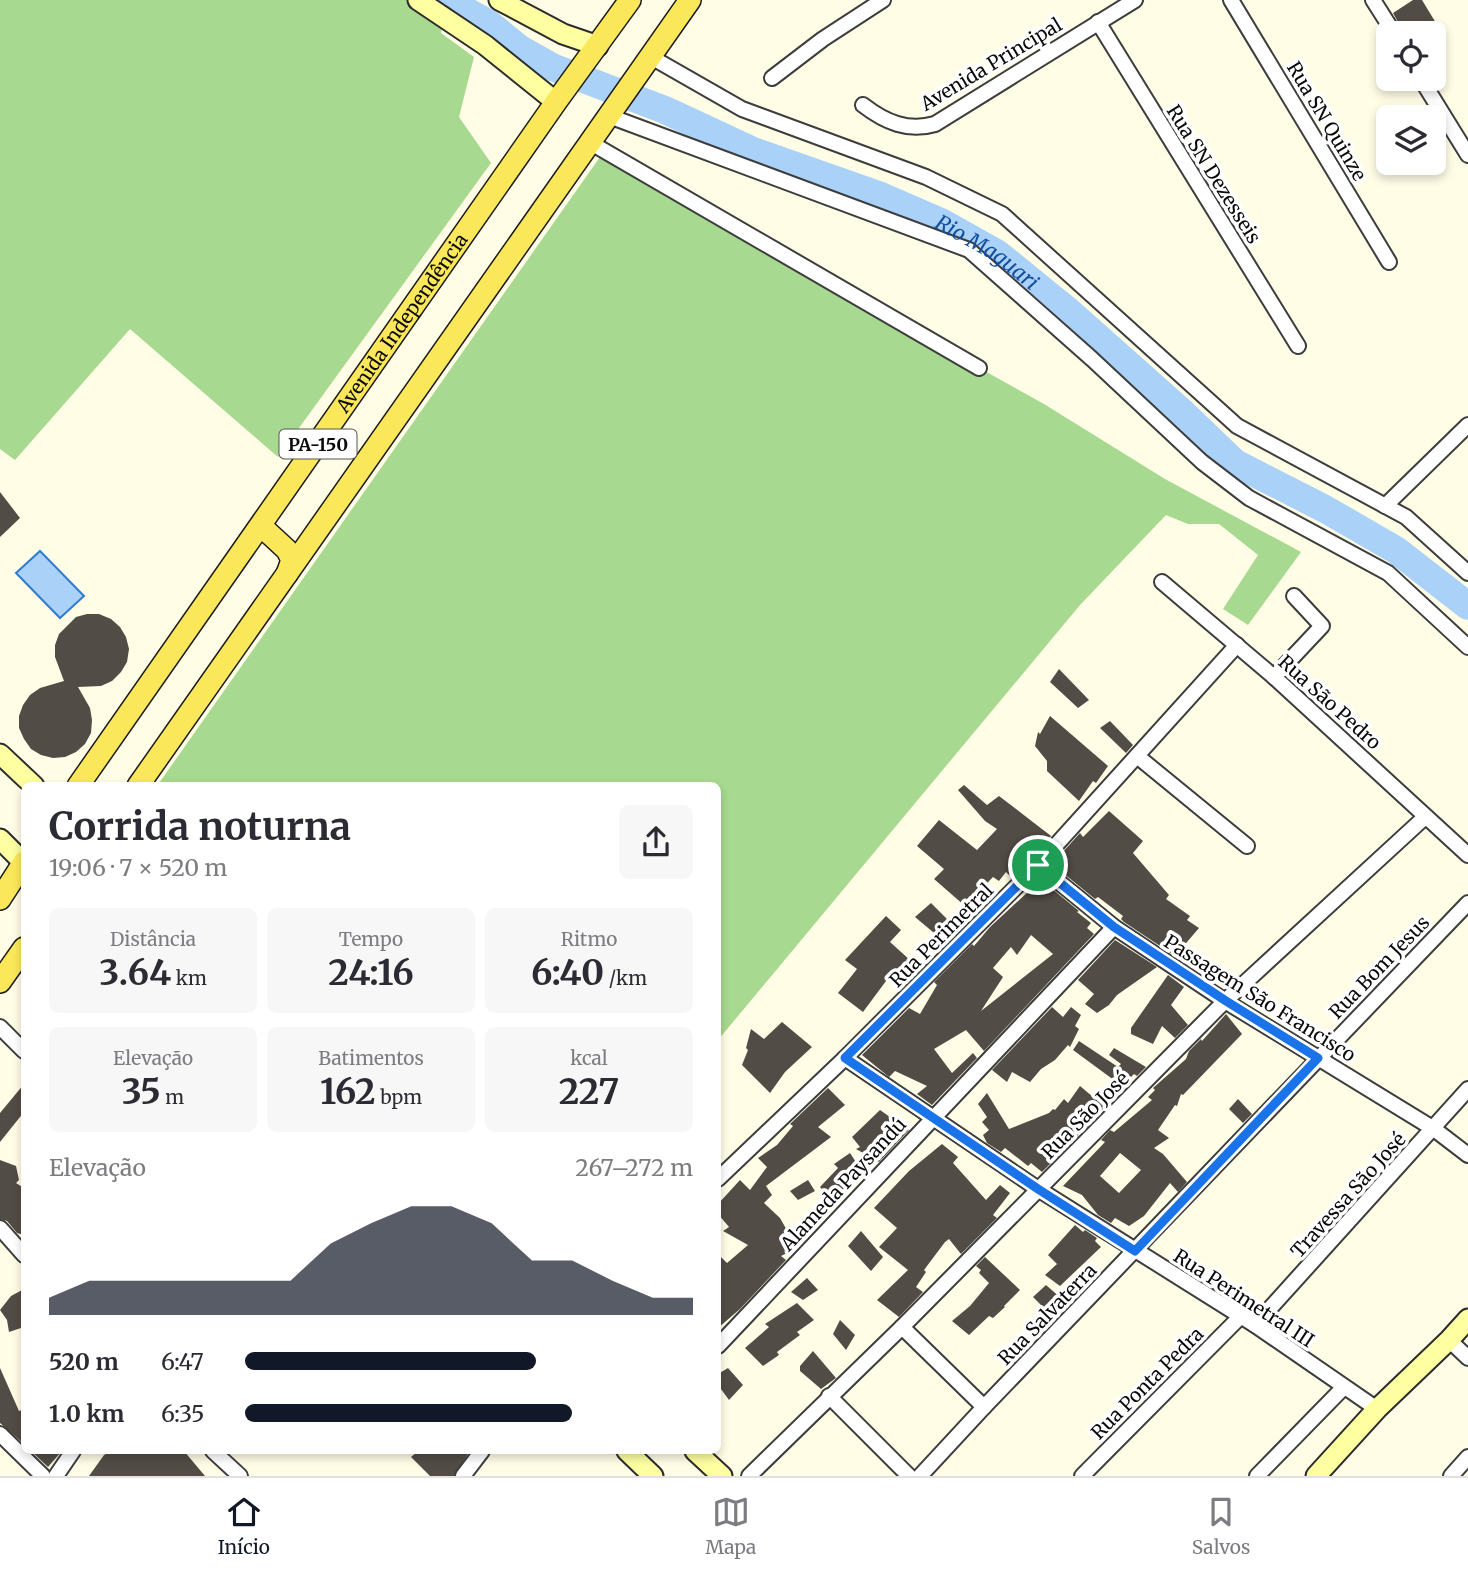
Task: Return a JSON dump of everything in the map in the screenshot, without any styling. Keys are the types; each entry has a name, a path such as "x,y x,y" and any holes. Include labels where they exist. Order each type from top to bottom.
{"main road":[{"path":"418,0 485,44 556,102"},
{"path":"499,0 596,49"},
{"name":"Avenida Independência","path":"81,782 630,0"},
{"name":"PA-150","path":"141,782 690,0"},
{"path":"261,526 288,550 292,560 287,574"},
{"path":"2,761 29,782"},
{"path":"0,839 21,859"},
{"path":"0,899 21,867"},
{"path":"0,982 21,951"},
{"path":"1317,1476 1377,1409 1468,1320"},
{"path":"630,1454 653,1476"},
{"path":"698,1454 722,1476"}],"street":[{"path":"772,78 823,39 883,0"},
{"name":"Avenida Principal","path":"863,105 894,124 920,128 935,124 1135,0"},
{"name":"Rua SN Quinze","path":"1231,0 1389,262"},
{"path":"1373,0 1386,21"},
{"name":"Rua SN Dezesseis","path":"1098,22 1298,346"},
{"path":"647,63 742,109 926,177 1002,214 1237,426 1406,517 1468,573"},
{"path":"1429,91 1468,155"},
{"path":"613,111 969,250 1202,462 1250,498 1388,573 1468,647"},
{"path":"591,143 979,368"},
{"path":"1385,506 1468,425"},
{"name":"Rua São Pedro","path":"1162,582 1274,677 1468,855"},
{"path":"1274,677 1322,626 1294,596"},
{"name":"Rua Perimetral","path":"721,1177 845,1058 1038,865 1237,645"},
{"path":"1137,756 1247,846"},
{"name":"Rua São José","path":"749,1476 902,1327 1226,1001 1425,817"},
{"name":"Passagem São Francisco","path":"1038,865 1114,927 1226,1001 1434,1129 1468,1154"},
{"name":"Rua Bom Jesus","path":"1318,1058 1468,903"},
{"name":"Alameda Paysandú","path":"721,1343 1114,927"},
{"path":"0,1027 21,1048"},
{"name":"Rua Perimetral III","path":"845,1058 1038,1189 1255,1325 1377,1409"},
{"name":"Rua Salvaterra","path":"920,1476 1318,1058"},
{"name":"Travessa São José","path":"1255,1325 1434,1129 1468,1088"},
{"path":"0,1228 21,1252"},
{"name":"Rua Ponta Pedra","path":"1082,1476 1240,1317"},
{"path":"902,1327 984,1406"},
{"path":"1449,1340 1468,1358"},
{"path":"1257,1476 1344,1387"},
{"path":"829,1396 909,1476"},
{"path":"0,1434 43,1476"},
{"path":"56,1476 71,1454"},
{"path":"216,1454 240,1476"},
{"path":"463,1476 480,1454"},
{"path":"1451,1476 1468,1457"}],"green space":[{"path":"0,0 446,0 441,33 474,57 459,117 491,163 278,457 130,329 15,460 0,449"},
{"path":"600,157 1044,404 1165,479 1301,552 1248,625 1223,609 1258,555 1219,524 1188,524 1166,515 1080,605 721,1036 721,782 160,782"}],"water":[{"path":"40,551 84,596 60,618 16,573"}],"building":[{"path":"1413,0 1422,0 1435,21 1397,21 1393,13"},
{"path":"0,492 20,518 0,537"},
{"path":"99,614 120,627 129,649 127,662 112,681 101,686 78,687 90,708 92,720 91,733 85,744 65,757 41,755 31,749 24,739 19,728 19,716 30,695 40,688 64,681 55,657 55,645 59,634 76,617"},
{"path":"1059,669 1089,700 1078,708 1050,682"},
{"path":"1050,716 1108,766 1079,801 1047,771 1047,761 1035,746 1038,732 1040,734"},
{"path":"1110,721 1133,745 1126,753 1100,728"},
{"path":"964,785 987,805 999,796 1051,836 1032,858 1023,849 1009,875 1006,872 999,881 993,877 965,906 934,879 944,869 917,846 939,820 977,850 997,829 985,821 958,790"},
{"path":"1109,811 1143,841 1133,853 1169,895 1166,899 1190,916 1187,920 1199,928 1175,956 1124,922 1121,919 1123,916 1098,897 1095,899 1052,864 1080,833 1083,837"},
{"path":"1039,878 1091,923 1087,928 1094,934 984,1051 966,1030 934,1049 952,1073 973,1053 977,1058 932,1105 917,1094 927,1086 895,1071 889,1077 862,1055 909,1008 920,1014 937,985 934,982 1030,890 1028,888","holes":["1031,935 1053,954 981,1011 1003,977 993,968 1011,947 1017,955"]},
{"path":"931,903 959,931 946,943 915,917"},
{"path":"886,916 901,930 890,942 911,961 893,980 889,977 863,1012 838,993 857,969 845,960"},
{"path":"1115,940 1157,967 1117,995 1097,1013 1085,1004 1094,994 1078,980"},
{"path":"1168,975 1184,987 1171,1005 1188,1025 1175,1038 1162,1026 1153,1044 1131,1034 1131,1028"},
{"path":"1052,1007 1063,1017 1071,1007 1081,1015 1075,1026 1079,1029 1070,1047 1068,1045 1030,1082 1012,1072 1007,1082 992,1070"},
{"path":"1226,1014 1242,1034 1183,1095 1181,1094 1177,1106 1175,1105 1158,1130 1169,1138 1154,1148 1163,1154 1187,1182 1178,1192 1170,1183 1144,1216 1129,1226 1115,1218 1111,1223 1098,1215 1082,1195 1063,1186 1105,1142 1101,1140 1110,1130 1114,1132 1152,1100 1148,1097 1155,1090 1153,1088 1186,1059 1189,1051 1201,1039 1202,1041","holes":["1120,1153 1141,1170 1119,1193 1100,1176"]},
{"path":"782,1022 812,1047 785,1072 770,1093 742,1065 748,1050 746,1048 751,1029 764,1039"},
{"path":"1079,1041 1118,1067 1121,1064 1109,1055 1114,1048 1146,1067 1122,1086 1073,1050"},
{"path":"1080,1086 1105,1107 1085,1129 1082,1127 1077,1137 1042,1172 1031,1163 1028,1166 1005,1148 1001,1152 987,1143 983,1135 989,1130 982,1122 987,1117 978,1104 987,1093 1009,1129 1055,1110 1064,1099 1068,1103"},
{"path":"21,1088 21,1116 0,1142 0,1113"},
{"path":"828,1088 845,1105 818,1127 831,1137 766,1186 772,1195 764,1203 780,1218 797,1248 781,1256 786,1260 721,1325 721,1257 727,1263 748,1245 723,1231 729,1227 721,1218 721,1201 740,1180 750,1190 767,1167 758,1158 777,1145 793,1126 790,1124"},
{"path":"1238,1099 1252,1114 1243,1123 1229,1109"},
{"path":"880,1110 897,1122 899,1120 909,1130 879,1162 856,1149 860,1147 852,1137"},
{"path":"942,1144 958,1157 953,1163 986,1200 1000,1185 1010,1193 993,1215 997,1218 961,1254 949,1239 945,1242 924,1270 926,1272 916,1287 923,1292 899,1317 877,1300 908,1270 879,1247 897,1228 874,1208 909,1171"},
{"path":"850,1153 865,1176 831,1199 820,1187 838,1168 834,1164"},
{"path":"0,1160 16,1166 19,1180 16,1183 21,1186 21,1234 7,1221 0,1219"},
{"path":"808,1180 815,1191 798,1200 790,1191"},
{"path":"1075,1225 1097,1238 1095,1241 1101,1247 1060,1286 1045,1275 1057,1264 1048,1255"},
{"path":"861,1231 883,1257 871,1271 848,1246"},
{"path":"985,1257 1020,1290 993,1318 989,1316 969,1335 952,1321 970,1306 989,1283 976,1266"},
{"path":"807,1278 818,1290 803,1300 791,1292"},
{"path":"1046,1285 1062,1299 1047,1311 1033,1297"},
{"path":"21,1291 21,1328 9,1332 7,1320 0,1310 11,1296"},
{"path":"797,1303 814,1320 797,1332 800,1335 777,1352 779,1355 763,1366 745,1348 769,1327 765,1324"},
{"path":"840,1320 855,1335 846,1350 833,1334"},
{"path":"813,1351 836,1378 821,1389 800,1371 800,1366"},
{"path":"0,1368 21,1410 21,1441 0,1423"},
{"path":"728,1368 743,1385 729,1400 721,1389 721,1372"},
{"path":"34,1454 59,1454 48,1467"},
{"path":"187,1454 205,1476 89,1476 104,1455"},
{"path":"414,1454 468,1454 454,1476 430,1476 411,1457"}],"waterway":[{"name":"Rio Maguari","path":"446,0 488,23 520,49 552,67 665,110 753,151 881,196 941,222 998,254 1067,310 1235,463 1325,509 1396,550 1468,606"}],"route":[{"path":"1038,865 1114,927 1318,1058 1135,1251 1038,1189 845,1058 1038,865"}]}
